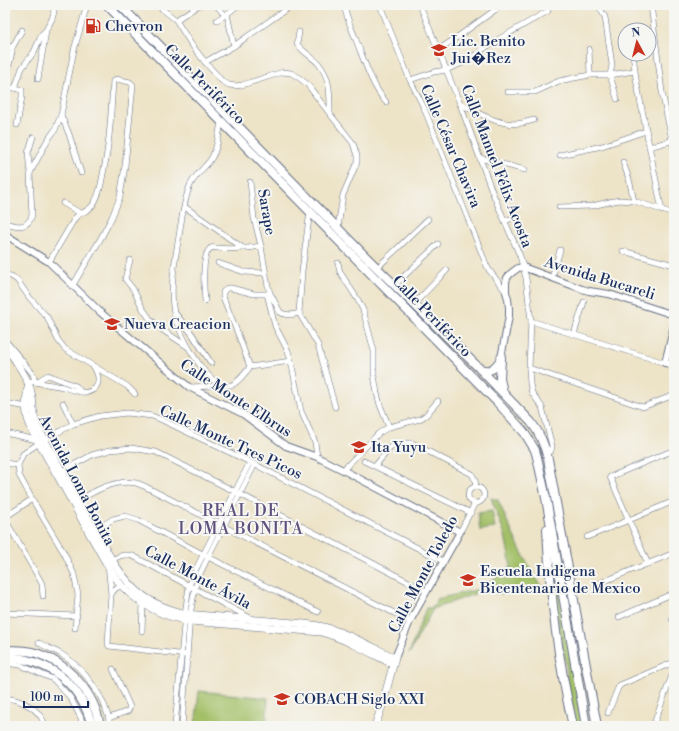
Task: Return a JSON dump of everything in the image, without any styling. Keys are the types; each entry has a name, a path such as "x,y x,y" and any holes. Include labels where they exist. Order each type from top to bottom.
{"main road":[{"name":"Calle Periférico","path":"107,5 497,402 524,432 535,450 548,507 586,726"},
{"name":"Calle Periférico","path":"120,5 365,256 479,368 534,426 540,436 547,454 597,726"},
{"path":"365,256 373,258 381,264 433,317 435,326"},
{"path":"5,347 32,382"},
{"path":"479,368 486,371 492,369 501,358"},
{"path":"501,358 501,383 504,395"},
{"name":"Avenida Loma Bonita","path":"32,382 27,407 29,422 76,502 122,586 143,603 156,611 170,616 310,624 330,628 354,638 394,661"},
{"name":"Avenida Loma Bonita","path":"32,382 31,390 34,420 40,441"},
{"path":"548,507 547,531 552,601 563,677 574,726"},
{"name":"Avenida Loma Bonita","path":"110,562 128,583 146,598 187,617 321,632 337,637 394,661"},
{"path":"7,648 44,656 72,674 89,697 96,710 100,726"},
{"path":"5,657 31,661 45,666 57,673 77,692 92,726"},
{"name":"Calle Monte Toledo","path":"375,726 394,661"}],"street":[{"path":"15,88 22,68 34,52 42,34 52,19 54,12 52,5"},
{"path":"157,5 176,20 191,44 222,81 236,86 257,81 283,72 291,73 306,84 353,143 357,156 357,162 343,195 338,227"},
{"path":"176,20 199,5"},
{"path":"216,5 226,15 234,46"},
{"path":"217,20 238,5"},
{"path":"206,62 234,46 292,5"},
{"path":"344,5 347,17 368,70 386,102"},
{"name":"Calle César Chavira","path":"380,5 410,80 424,108 486,264 506,292"},
{"name":"Calle Manuel Félix Acosta","path":"420,5 460,104 493,194 516,245 526,278 531,321 529,368 531,389 532,393 542,407 552,446 551,451 547,454"},
{"path":"438,50 502,5"},
{"path":"651,5 662,92 674,150"},
{"path":"30,174 55,130 61,115 74,50 85,6"},
{"path":"599,7 605,17 612,65 610,75 617,99"},
{"path":"410,80 434,72 446,70 468,60 492,43 548,12"},
{"path":"5,82 12,48 22,30"},
{"path":"38,79 46,30"},
{"path":"299,32 297,44 317,63 328,82 330,114"},
{"path":"5,45 12,48"},
{"path":"588,49 590,75"},
{"path":"633,62 662,211"},
{"path":"508,92 535,92 559,81 590,75 610,75 634,71"},
{"path":"49,262 75,218 80,213 92,207 97,198 108,154 113,81 116,79 132,83 126,166 120,197 101,238 73,285"},
{"path":"5,88 22,90 17,125"},
{"path":"460,104 493,120 511,124 534,120"},
{"path":"61,115 69,134 81,173"},
{"path":"219,386 203,370 194,357 179,327 174,312 172,286 180,226 189,189 192,182 214,155 221,121"},
{"path":"560,155 602,146 646,131"},
{"path":"5,223 23,226 28,224 31,220 32,215 28,153 32,136"},
{"path":"649,147 673,141"},
{"path":"480,158 525,170"},
{"path":"623,162 634,201"},
{"name":"Sarape","path":"250,182 254,218 261,246 275,326 288,351 301,411 315,442 317,457"},
{"path":"560,207 587,207 619,200 634,201 674,214"},
{"path":"63,203 80,213"},
{"path":"184,207 243,248"},
{"path":"310,211 302,271 299,313 318,345 335,407"},
{"path":"505,221 517,216"},
{"path":"381,264 428,219"},
{"name":"Calle Monte Elbrus","path":"5,233 49,262 100,312 189,387 243,414 286,446 317,457 460,532"},
{"path":"398,282 438,244"},
{"path":"205,300 204,272 209,250 213,247 232,249 261,246"},
{"path":"552,278 560,250"},
{"path":"623,250 674,265"},
{"path":"130,260 125,279 146,314 161,329 189,347"},
{"path":"338,263 340,272 363,310 374,351 374,375 377,393 389,427"},
{"path":"218,264 244,272 266,273"},
{"name":"Avenida Bucareli","path":"501,358 509,316 506,282 510,274 518,268 523,268 578,288 609,294 674,314"},
{"path":"417,301 447,270"},
{"path":"5,275 11,276 17,280 29,297 47,317 62,346 127,386 135,394"},
{"path":"250,367 223,297 223,292 227,288 231,288 254,294 269,294 280,312 287,314 299,313"},
{"path":"574,334 584,302"},
{"path":"174,312 192,334 211,363"},
{"path":"531,321 674,365"},
{"path":"665,363 674,326"},
{"path":"5,340 33,374 32,382"},
{"path":"189,387 227,386 237,383 250,367 291,361"},
{"path":"32,382 80,392 92,391 96,387 98,379 94,366"},
{"path":"529,368 643,407 674,395"},
{"path":"32,382 44,376 51,376 76,386 80,392"},
{"path":"343,470 379,433 389,427 426,416 438,401"},
{"path":"5,403 27,407"},
{"path":"63,403 73,424"},
{"name":"Calle Monte Tres Picos","path":"18,465 23,454 40,441 73,424 100,416 114,414 127,413 152,416 253,463 443,562"},
{"path":"5,433 40,441"},
{"path":"374,466 391,447 412,443 470,472 474,477 476,487"},
{"path":"59,473 92,455 102,452 121,448 156,452 426,591"},
{"path":"648,564 610,477 674,450"},
{"path":"364,461 471,513"},
{"path":"5,463 18,465 19,475 64,553 74,574 78,595 75,628"},
{"path":"174,726 180,654 192,587 198,578 206,555 253,463"},
{"path":"76,502 108,485 136,483 410,621"},
{"path":"476,487 483,490 484,498 481,502 476,503 473,503 469,499 468,494 471,489 476,487"},
{"path":"32,499 5,518 42,584 43,596"},
{"path":"586,536 674,501"},
{"name":"Calle Monte Toledo","path":"394,661 410,621 476,503"},
{"path":"93,532 113,519 125,516 138,520 318,612"},
{"path":"600,583 674,553"},
{"name":"Calle Monte Ávila","path":"110,562 122,555 130,555 255,620"},
{"path":"110,562 109,646 187,655"},
{"path":"110,594 116,588 122,586"},
{"path":"619,617 674,593"},
{"path":"142,630 143,603"},
{"path":"5,613 77,616"},
{"path":"182,726 187,655 187,617"},
{"path":"39,643 61,655 75,665 85,675 96,688 109,718 110,726"},
{"path":"608,713 620,685 674,662"},
{"path":"5,663 20,665 53,679 70,697 81,718 82,726"},
{"path":"109,718 128,711 130,707 113,669"},
{"path":"653,726 674,670"},
{"path":"5,698 12,698 32,707 42,717 46,726"}],"green space":[{"path":"491,498 498,500 519,546 544,590 526,587 505,594 480,592 433,609 409,654 426,608 431,608 435,605 436,599 480,589 511,567 505,535"},
{"path":"492,511 495,528 480,530 478,513"},
{"path":"550,536 583,726 576,726 567,678 566,664 558,626"},
{"path":"199,691 268,698 266,726 195,726"}],"place":[{"name":"Chevron","path":"93,26"},
{"name":"Lic. Benito Jui�Rez","path":"439,50"},
{"name":"Nueva Creacion","path":"112,324"},
{"name":"Ita Yuyu","path":"359,447"},
{"name":"Escuela Indigena Bicentenario de Mexico","path":"468,580"},
{"name":"COBACH Siglo XXI","path":"282,699"}],"district":[{"name":"REAL DE LOMA BONITA","path":"241,519"}]}
